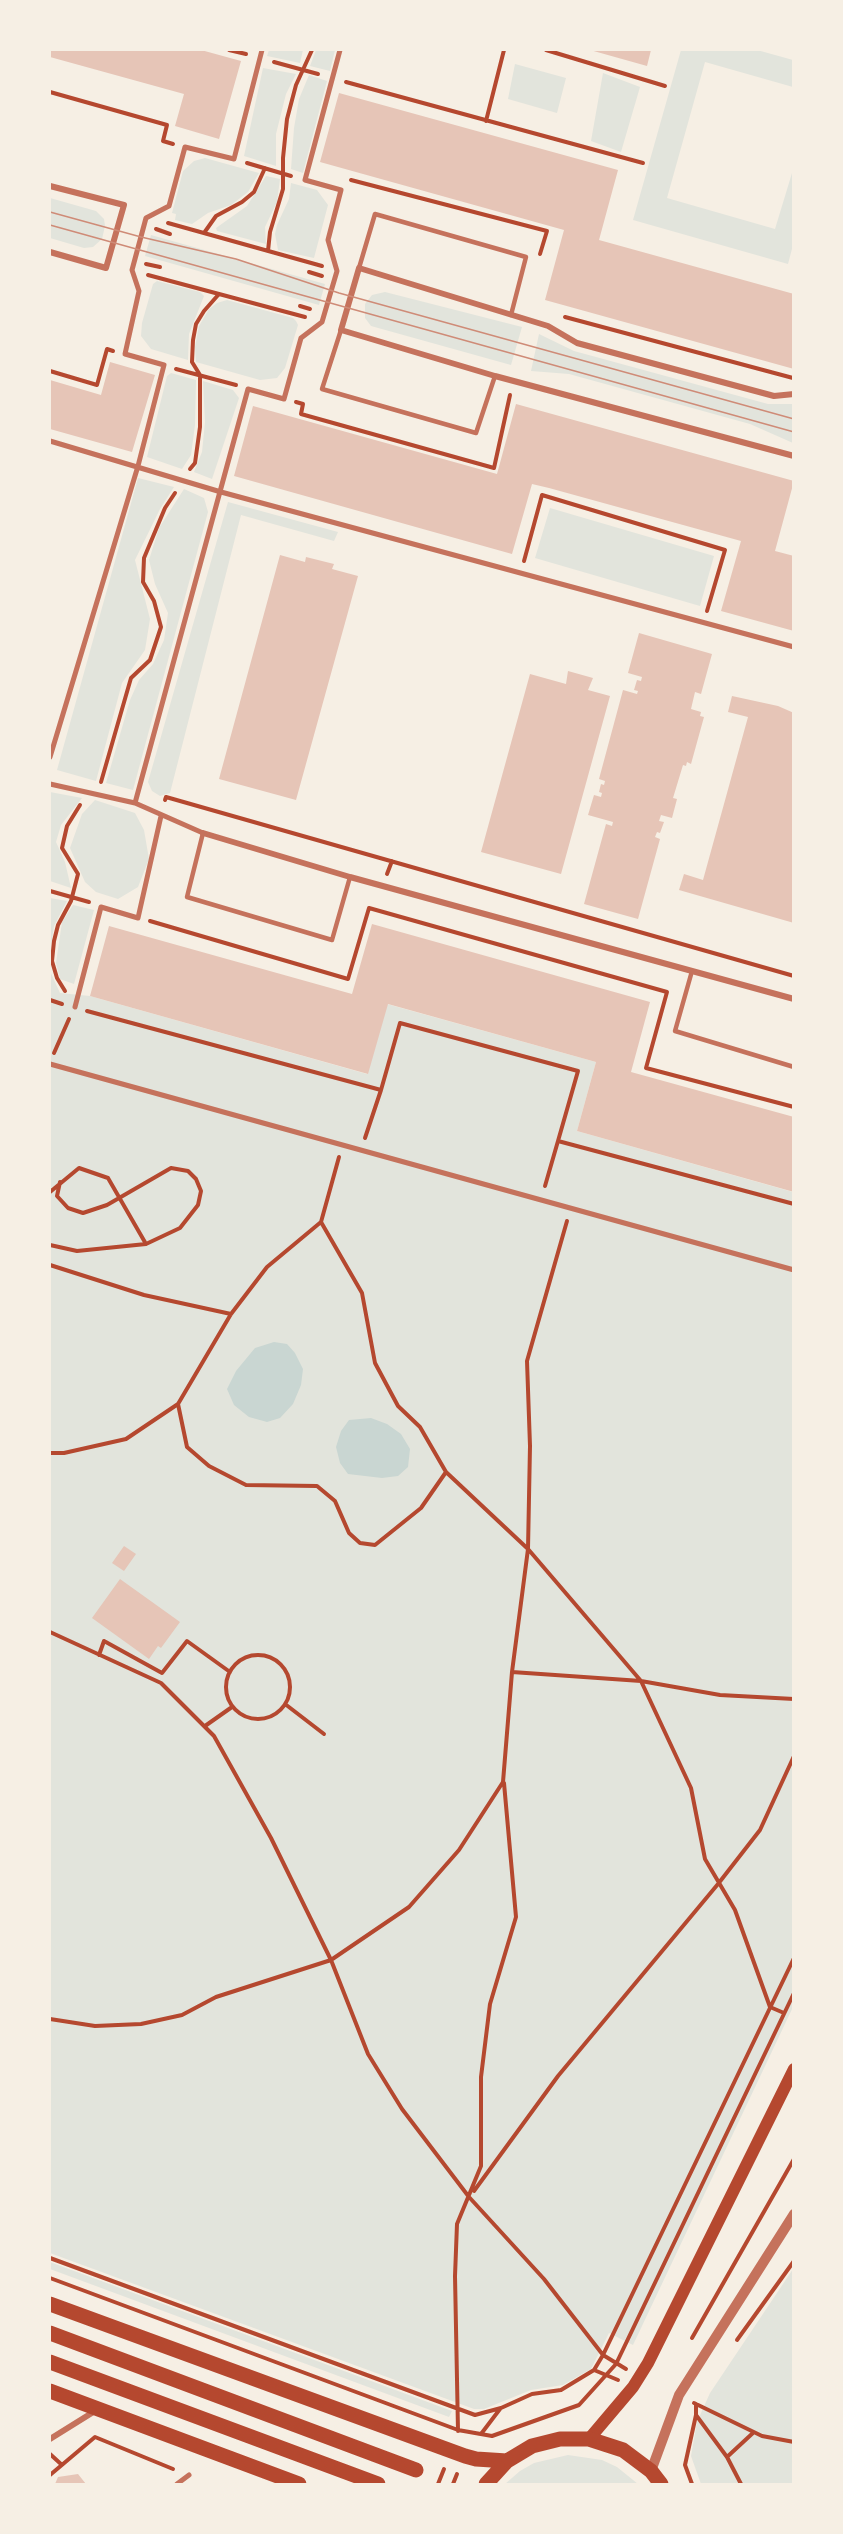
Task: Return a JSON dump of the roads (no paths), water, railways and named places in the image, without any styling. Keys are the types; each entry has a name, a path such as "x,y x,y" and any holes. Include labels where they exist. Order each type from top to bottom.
{"main road":[{"path":"589,2439 616,2410 640,2376 794,2068"},
{"path":"50,2304 451,2451 476,2459 507,2461"},
{"path":"50,2333 416,2470"},
{"path":"50,2362 378,2484"},
{"path":"50,2391 299,2484"},
{"path":"486,2484 507,2461 532,2446 560,2439 589,2439 623,2450 651,2471 661,2484"}],"street":[{"path":"50,757 138,466 164,365 125,354 139,291 132,270 147,218 169,206 185,147 234,159 262,50"},
{"path":"135,803 248,388 284,399 301,338 322,322 337,271 328,240 341,190 305,180 340,50"},
{"path":"50,186 124,205 106,268 50,252"},
{"path":"794,394 774,396 577,343 548,326 359,268 341,330 495,376 794,456"},
{"path":"50,441 221,492 794,647"},
{"path":"50,784 135,803 203,833 350,877 794,999"},
{"path":"75,1008 101,907 138,918 161,816"},
{"path":"50,1063 794,1270"},
{"path":"651,2471 679,2395 794,2214"},
{"path":"50,2439 98,2409"},
{"path":"177,2484 189,2475"}],"lane":[{"path":"359,268 375,214 526,257 511,315"},
{"path":"341,330 322,389 476,433 495,376"},
{"path":"203,833 187,897 332,940 350,877"},
{"path":"692,970 675,1031 794,1067"}],"tram line":[{"path":"50,212 141,237 236,259 339,293 794,419"},
{"path":"50,225 794,432"}]}
